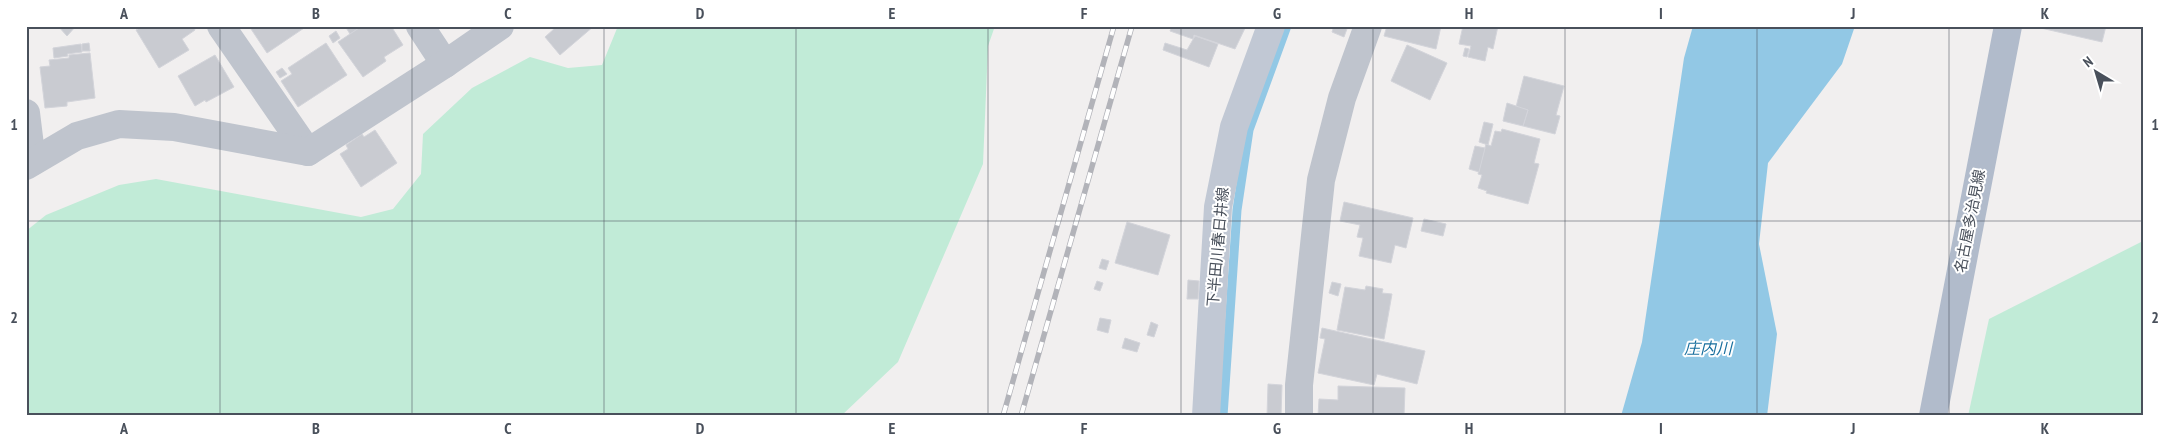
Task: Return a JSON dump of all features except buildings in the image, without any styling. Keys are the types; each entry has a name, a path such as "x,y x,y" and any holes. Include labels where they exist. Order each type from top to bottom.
{"main road":[{"name":"下半田川春日井線","path":"1206,416 1218,207 1234,126 1271,26"},
{"name":"名古屋多治見線","path":"1933,416 2008,26"}],"street":[{"path":"221,26 308,152"},
{"path":"420,26 445,64"},
{"path":"26,113 29,164 77,136 118,124 174,127 308,152 445,64 500,26"},
{"path":"1299,416 1300,385 1322,180 1342,98 1368,26"}],"green space":[{"path":"618,26 995,26 988,46 983,164 898,362 841,416 26,416 26,231 46,215 119,185 156,179 361,217 393,209 421,174 423,134 472,88 530,57 568,68 602,65"},
{"path":"2143,241 2143,416 1968,416 1989,319"}],"water":[{"name":"庄内川","path":"1693,26 1855,26 1842,64 1768,163 1759,244 1777,334 1767,416 1621,416 1642,342 1684,58"}],"waterway":[{"path":"1223,416 1237,210 1249,130 1287,26"}],"railway":[{"path":"1003,416 1114,26"},
{"path":"1021,416 1132,26"}]}
